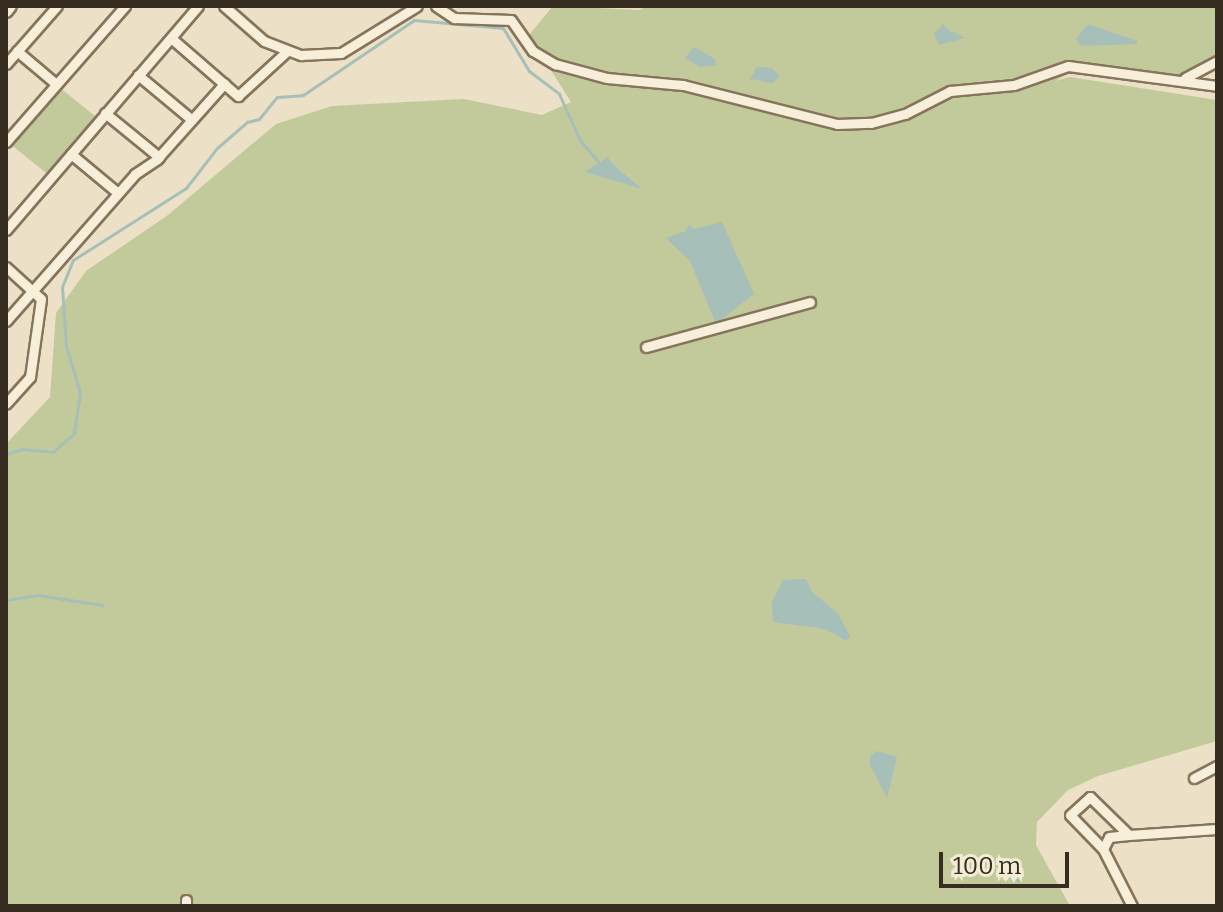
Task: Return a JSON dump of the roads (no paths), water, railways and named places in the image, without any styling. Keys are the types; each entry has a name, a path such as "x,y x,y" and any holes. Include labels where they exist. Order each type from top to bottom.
{"street":[{"path":"6,11 10,6"},
{"path":"6,64 57,6"},
{"path":"6,142 125,6"},
{"path":"6,230 198,6"},
{"path":"224,6 264,41 286,52 341,53 417,6"},
{"path":"436,6 454,18 511,20 533,51 555,64 607,78 683,85 837,124 882,120 950,91 1014,85 1068,66 1185,78 1217,86"},
{"path":"171,38 238,96 286,52"},
{"path":"17,51 56,84"},
{"path":"1185,78 1217,61"},
{"path":"138,75 192,120"},
{"path":"6,321 118,193 159,157 224,84"},
{"path":"105,113 159,157"},
{"path":"71,154 118,193"},
{"path":"6,267 41,299 30,377 6,404"},
{"path":"646,347 810,302"},
{"path":"1194,778 1217,766"},
{"path":"1129,835 1090,797 1070,815 1103,849 1132,906"},
{"path":"1103,849 1109,837 1216,831"}],"water":[{"path":"943,24 965,38 939,45 934,34"},
{"path":"1088,24 1137,41 1137,44 1081,46 1076,39"},
{"path":"694,47 715,59 716,65 700,67 685,58"},
{"path":"757,67 771,68 780,76 773,83 750,79"},
{"path":"608,157 616,167 643,189 585,172"},
{"path":"722,222 754,294 716,324 690,261 666,238 686,231 689,224 694,229"},
{"path":"806,579 812,592 838,613 850,637 846,641 825,629 773,622 772,602 783,580"},
{"path":"877,751 897,757 887,798 870,765 870,756"},
{"path":"1008,860 1022,877 1019,883 995,871"}],"waterway":[{"path":"6,454 21,449 53,452 74,433 80,393 66,346 62,287 73,260 186,188 217,148 247,122 259,119 277,97 303,95 414,20 503,28 529,71 559,94 580,140 599,163"},
{"path":"6,600 38,595 102,605"}]}
